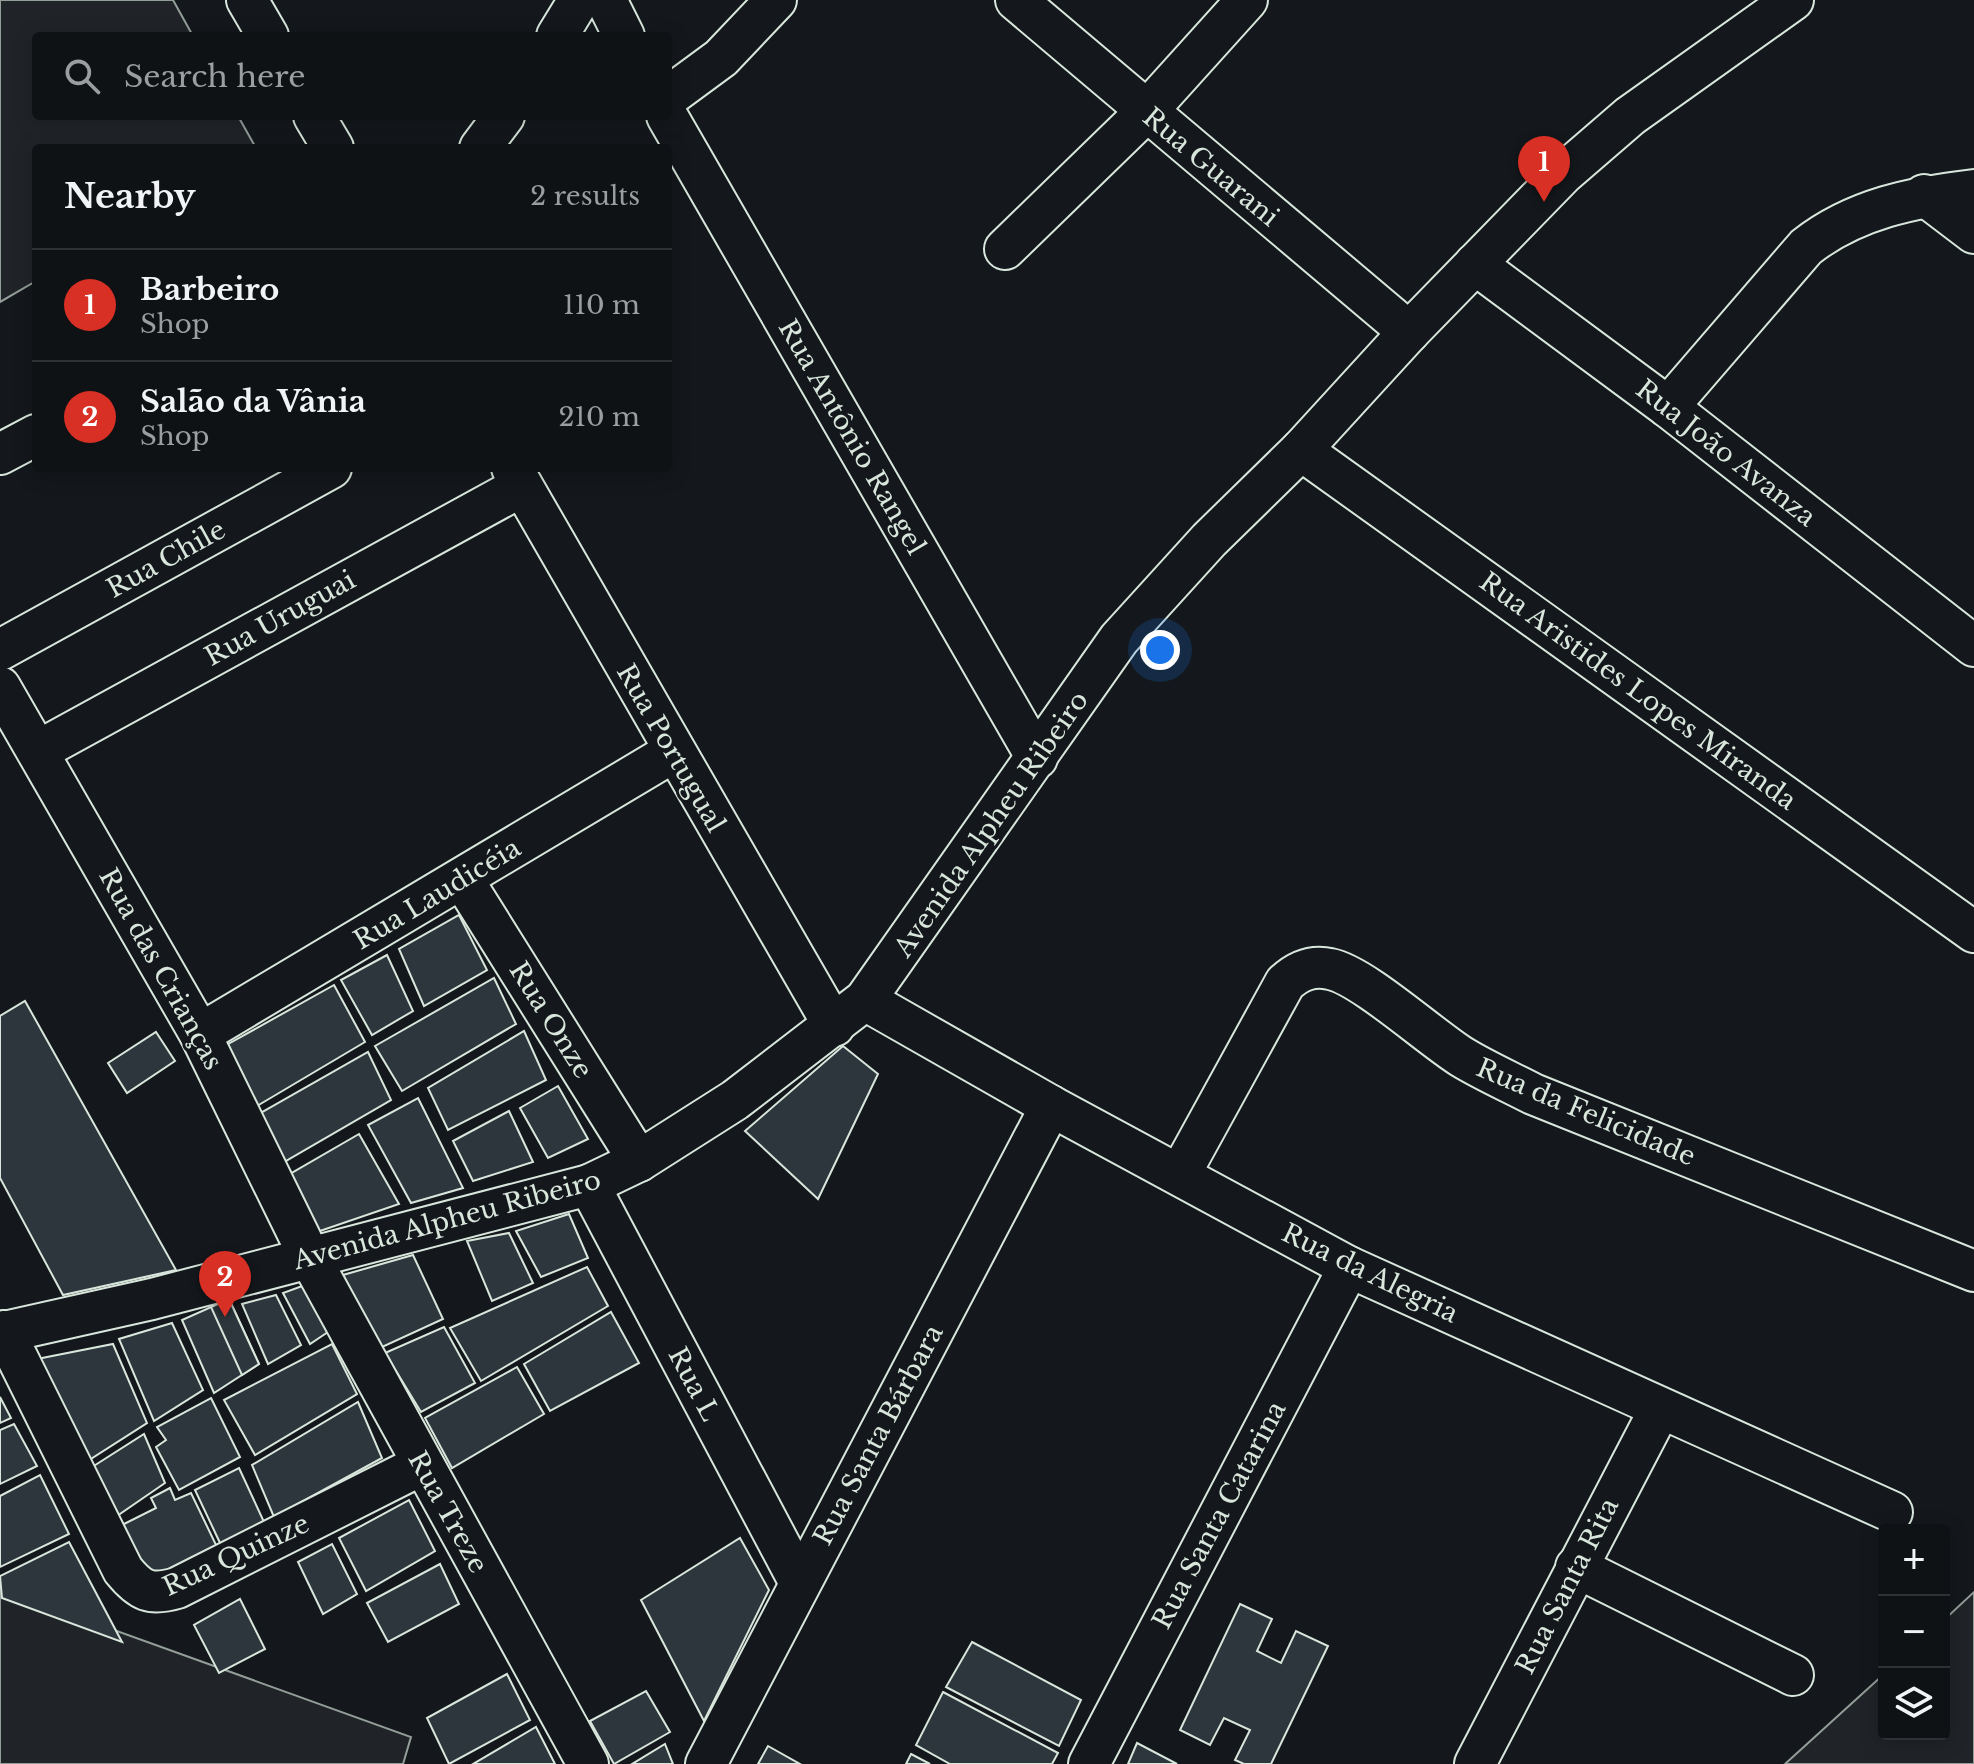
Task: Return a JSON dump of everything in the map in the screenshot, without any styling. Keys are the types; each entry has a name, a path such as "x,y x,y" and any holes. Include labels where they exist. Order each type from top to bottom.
{"street":[{"path":"247,0 266,32"},
{"path":"559,32 579,0"},
{"path":"606,0 622,32"},
{"path":"672,94 721,58 776,0"},
{"name":"Rua Guarani","path":"1016,0 1409,332"},
{"path":"1005,249 1146,112 1247,0"},
{"name":"Avenida Alpheu Ribeiro","path":"2,1332 152,1299 589,1185 639,1161 735,1100 865,1000 1119,639 1209,540 1301,450 1409,332 1564,173 1630,116 1793,0"},
{"path":"316,120 331,144"},
{"path":"483,144 501,120"},
{"name":"Rua Antônio Rangel","path":"669,120 1037,758"},
{"path":"1668,407 1806,247 1827,230 1855,216 1924,195 1974,190"},
{"path":"1924,195 1974,233"},
{"name":"Rua João Avanza","path":"1475,264 1668,407 1974,646"},
{"path":"0,454 32,437"},
{"name":"Rua Aristides Lopes Miranda","path":"1301,450 1974,932"},
{"name":"Rua Chile","path":"0,650 324,472"},
{"name":"Rua Uruguai","path":"38,751 517,477"},
{"name":"Rua Portugual","path":"517,477 673,752 834,1026"},
{"name":"Rua das Crianças","path":"0,687 200,1034 310,1258"},
{"name":"Rua Laudicéia","path":"200,1034 463,880 673,752"},
{"name":"Rua Onze","path":"463,880 639,1161"},
{"name":"Rua da Felicidade","path":"1180,1174 1285,983 1295,974 1311,967 1332,969 1374,993 1463,1058 1533,1094 1974,1271"},
{"name":"Rua da Alegria","path":"865,1000 1051,1106 1349,1267 1892,1512"},
{"name":"Rua Santa Bárbara","path":"706,1764 1051,1106"},
{"name":"Rua L","path":"589,1185 800,1583"},
{"name":"Rua Treze","path":"310,1258 588,1764"},
{"name":"Rua Santa Catarina","path":"1089,1764 1349,1267"},
{"name":"Rua Quinze","path":"2,1332 123,1570 139,1589 157,1594 177,1588 421,1465"},
{"name":"Rua Santa Rita","path":"1475,1764 1660,1409"},
{"path":"1576,1567 1793,1675"}],"shaded area":[{"path":"0,0 173,0 191,32 32,32 32,120 240,120 254,144 32,144 32,283 0,302"},
{"path":"0,1589 411,1737 403,1764 0,1764"},
{"path":"1974,1592 1974,1764 1785,1764 1878,1679 1878,1740 1950,1740 1950,1614"}],"building":[{"path":"459,915 487,970 424,1006 399,949"},
{"path":"387,955 413,1011 372,1035 341,980"},
{"path":"494,978 516,1024 402,1091 375,1046"},
{"path":"334,985 365,1042 257,1106 221,1048"},
{"path":"25,1001 176,1270 63,1295 0,1178 0,1016"},
{"path":"524,1031 546,1080 448,1130 428,1088"},
{"path":"156,1032 175,1061 127,1093 108,1063"},
{"path":"843,1046 878,1074 818,1199 745,1131"},
{"path":"368,1052 391,1100 284,1162 259,1114"},
{"path":"558,1086 588,1139 548,1158 520,1108"},
{"path":"418,1098 463,1188 411,1203 368,1125"},
{"path":"509,1111 533,1162 473,1181 453,1141"},
{"path":"359,1134 399,1204 317,1232 290,1174"},
{"path":"569,1214 588,1258 541,1277 516,1231"},
{"path":"509,1233 533,1283 492,1301 467,1241"},
{"path":"413,1255 443,1319 380,1348 343,1275"},
{"path":"587,1267 608,1306 481,1381 450,1328"},
{"path":"305,1285 328,1332 310,1344 283,1293"},
{"path":"276,1295 301,1345 268,1364 242,1304"},
{"path":"229,1299 259,1364 214,1393 182,1320"},
{"path":"229,1299 259,1364 242,1375 211,1307"},
{"path":"611,1312 639,1363 550,1411 524,1364"},
{"path":"172,1323 203,1390 154,1421 119,1339"},
{"path":"444,1327 475,1383 421,1412 385,1353"},
{"path":"113,1344 147,1423 86,1462 37,1359"},
{"path":"332,1344 357,1394 255,1455 224,1400"},
{"path":"517,1367 544,1414 452,1468 425,1418"},
{"path":"0,1397 11,1418 0,1423"},
{"path":"211,1398 240,1457 179,1490 156,1447 166,1440 157,1427"},
{"path":"358,1402 382,1458 274,1517 252,1465"},
{"path":"14,1424 37,1466 0,1484 0,1430"},
{"path":"144,1434 165,1483 114,1518 89,1469"},
{"path":"239,1468 264,1522 221,1545 195,1490"},
{"path":"40,1475 69,1534 0,1567 0,1496"},
{"path":"170,1488 175,1500 191,1493 217,1547 153,1581 122,1525 156,1508 151,1498"},
{"path":"409,1500 435,1551 366,1591 339,1538"},
{"path":"740,1538 769,1590 704,1721 641,1600"},
{"path":"69,1542 122,1642 2,1598 0,1576"},
{"path":"332,1544 357,1594 323,1614 298,1562"},
{"path":"440,1564 459,1604 388,1642 367,1603"},
{"path":"240,1599 265,1649 219,1673 194,1625"},
{"path":"1240,1604 1272,1619 1257,1651 1281,1663 1296,1631 1328,1646 1271,1764 1244,1764 1235,1760 1250,1730 1224,1718 1210,1745 1180,1730"},
{"path":"972,1642 1081,1700 1059,1746 946,1687"},
{"path":"507,1674 530,1720 449,1764 427,1718"},
{"path":"646,1691 670,1732 614,1764 590,1721"},
{"path":"943,1692 1058,1753 1052,1764 950,1764 916,1745"},
{"path":"536,1727 555,1764 473,1764"},
{"path":"1137,1743 1177,1764 1128,1764"},
{"path":"665,1744 673,1764 632,1764"},
{"path":"768,1746 800,1764 758,1764"},
{"path":"911,1754 930,1764 906,1764"}],"place":[{"name":"Barbeiro","path":"1544,202"},
{"name":"Salão da Vânia","path":"225,1317"}]}
